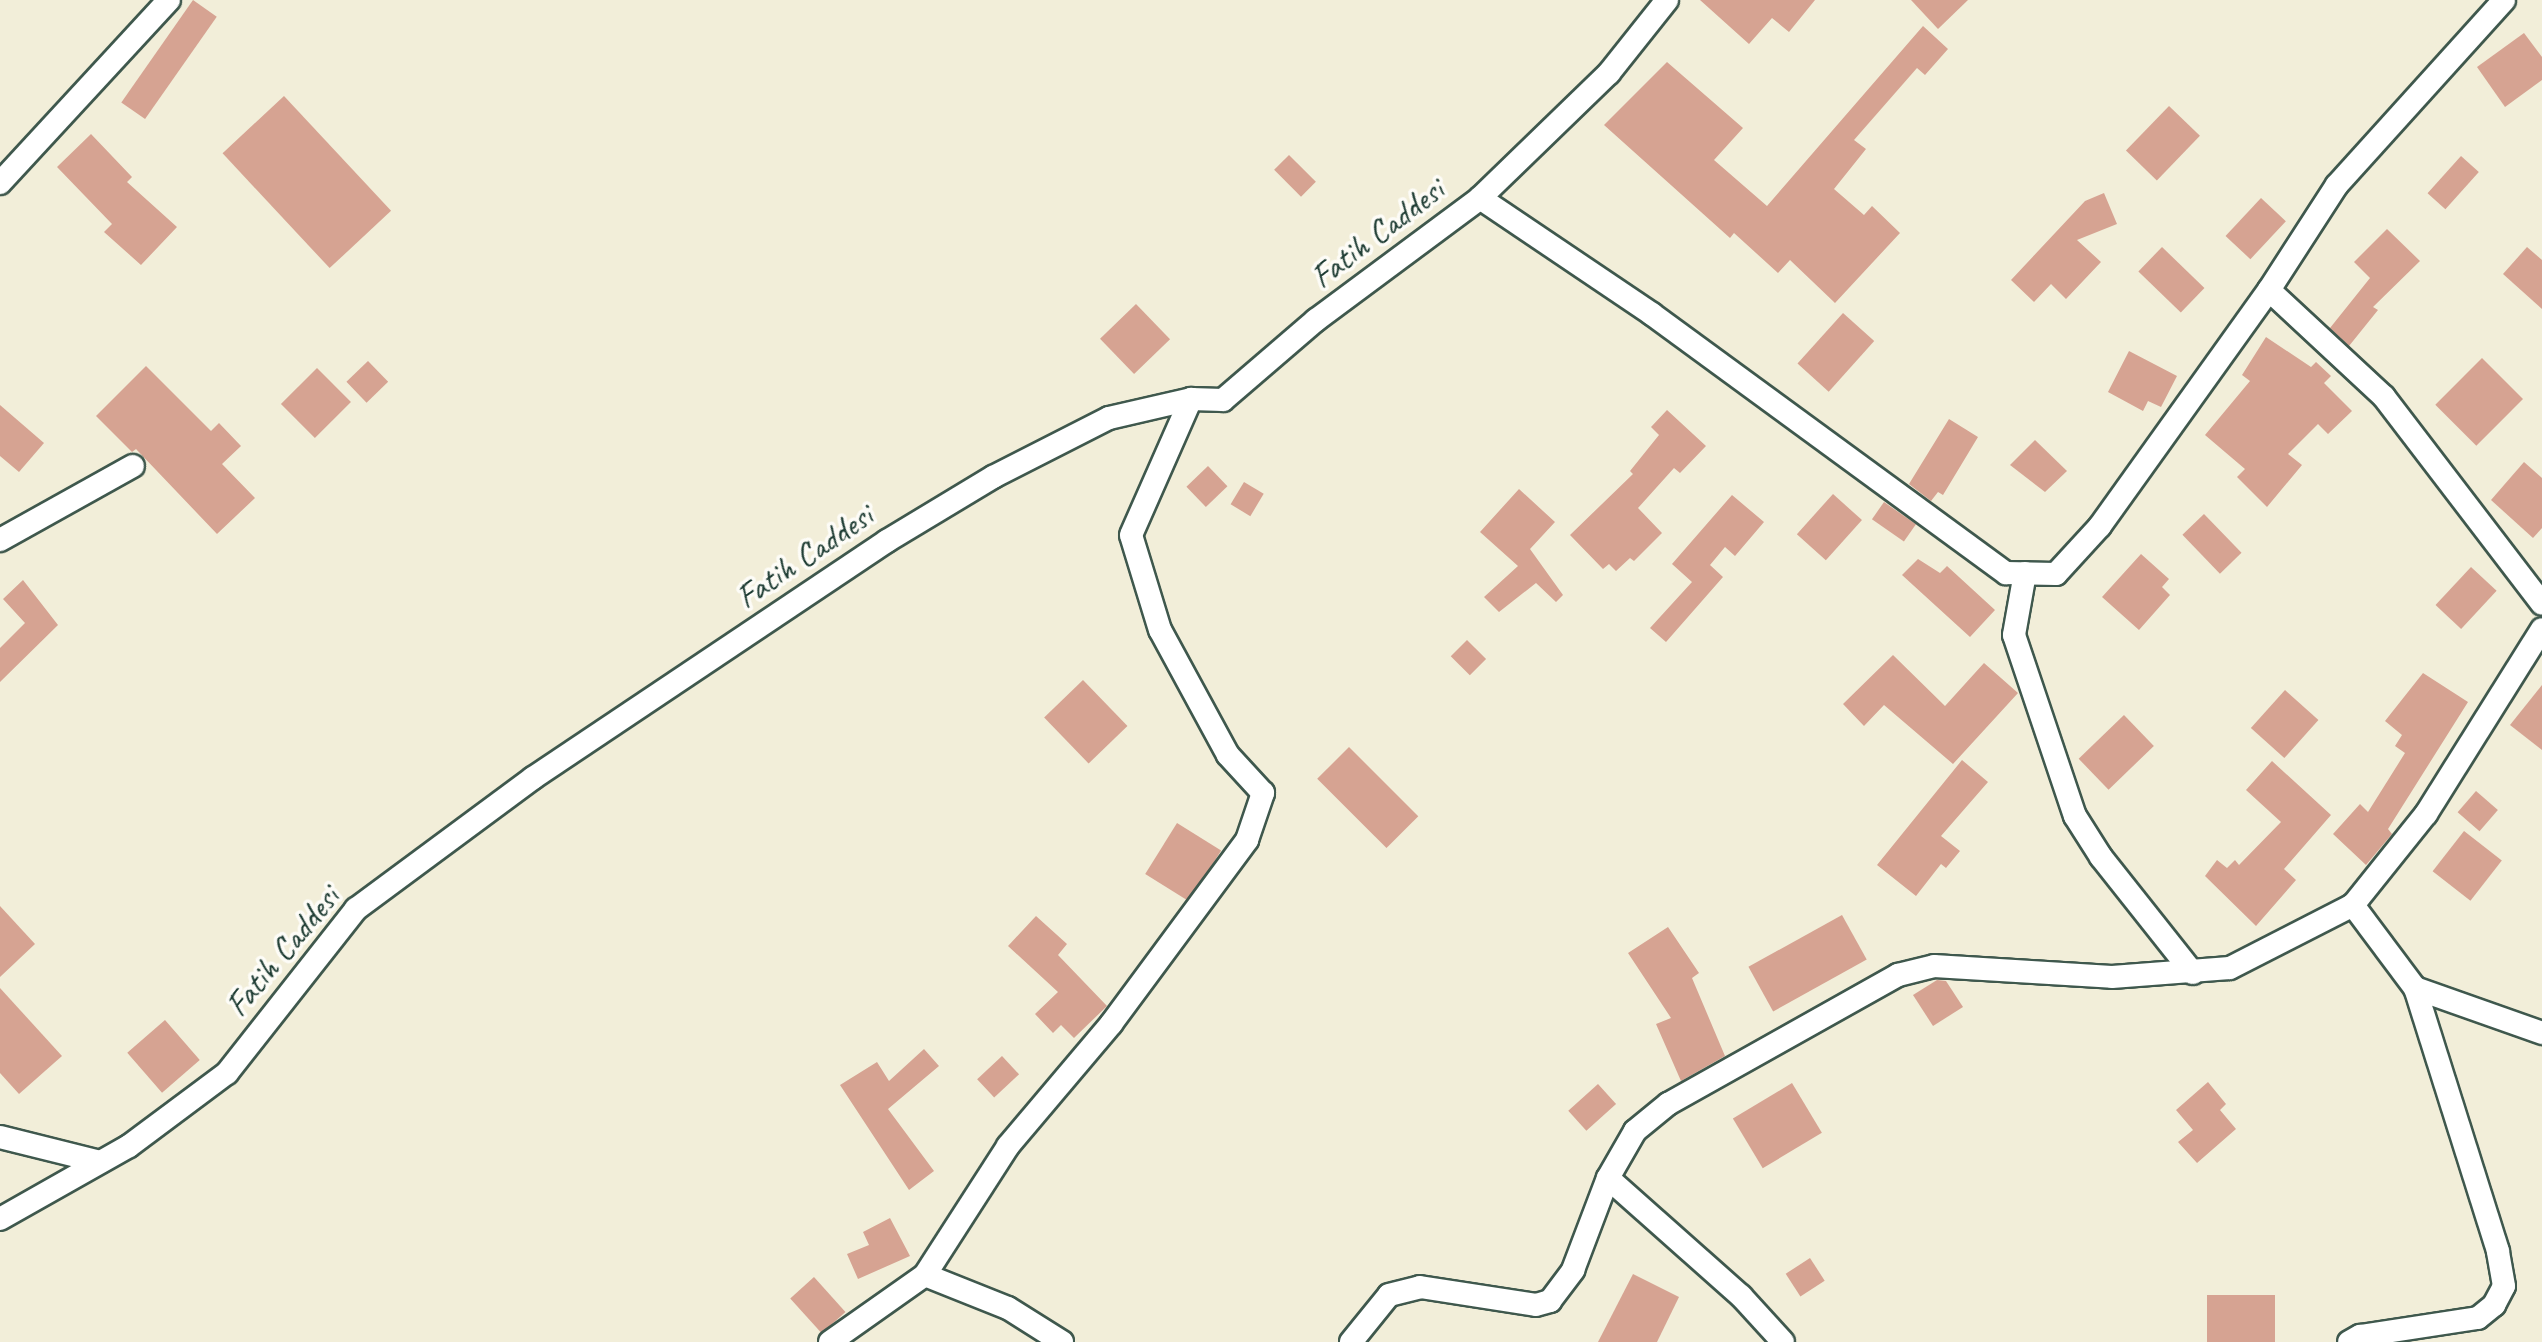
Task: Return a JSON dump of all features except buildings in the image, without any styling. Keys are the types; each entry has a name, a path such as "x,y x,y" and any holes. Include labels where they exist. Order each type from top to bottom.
{"street":[{"path":"0,183 169,0"},
{"name":"Fatih Caddesi","path":"0,1219 100,1162 227,1073 356,909 533,778 887,541 993,477 1109,418 1191,399 1223,400 1316,320 1480,198 1609,73 1667,0"},
{"path":"1480,198 1652,314 2006,573 2056,574 2100,526 2269,290 2337,185 2504,0"},
{"path":"2269,290 2384,397 2542,604"},
{"path":"830,1342 925,1275 1008,1146 1210,897 1247,840 1263,793 1228,755 1160,630 1131,535 1191,399"},
{"path":"0,540 133,466"},
{"path":"2025,573 2014,635 2075,816 2101,857 2193,973"},
{"path":"1351,1342 1389,1295 1420,1287 1536,1305 1550,1301 1573,1270 1608,1178 1635,1131 1668,1104 1898,975 1934,966 2112,977 2230,968 2353,905 2426,814 2542,629"},
{"path":"2349,1342 2360,1336 2478,1318 2494,1305 2504,1286 2498,1251 2415,988 2353,905"},
{"path":"2415,988 2542,1033"},
{"path":"0,1137 100,1162"},
{"path":"1608,1178 1741,1296 1783,1342"},
{"path":"925,1275 1008,1308 1062,1342"}]}
